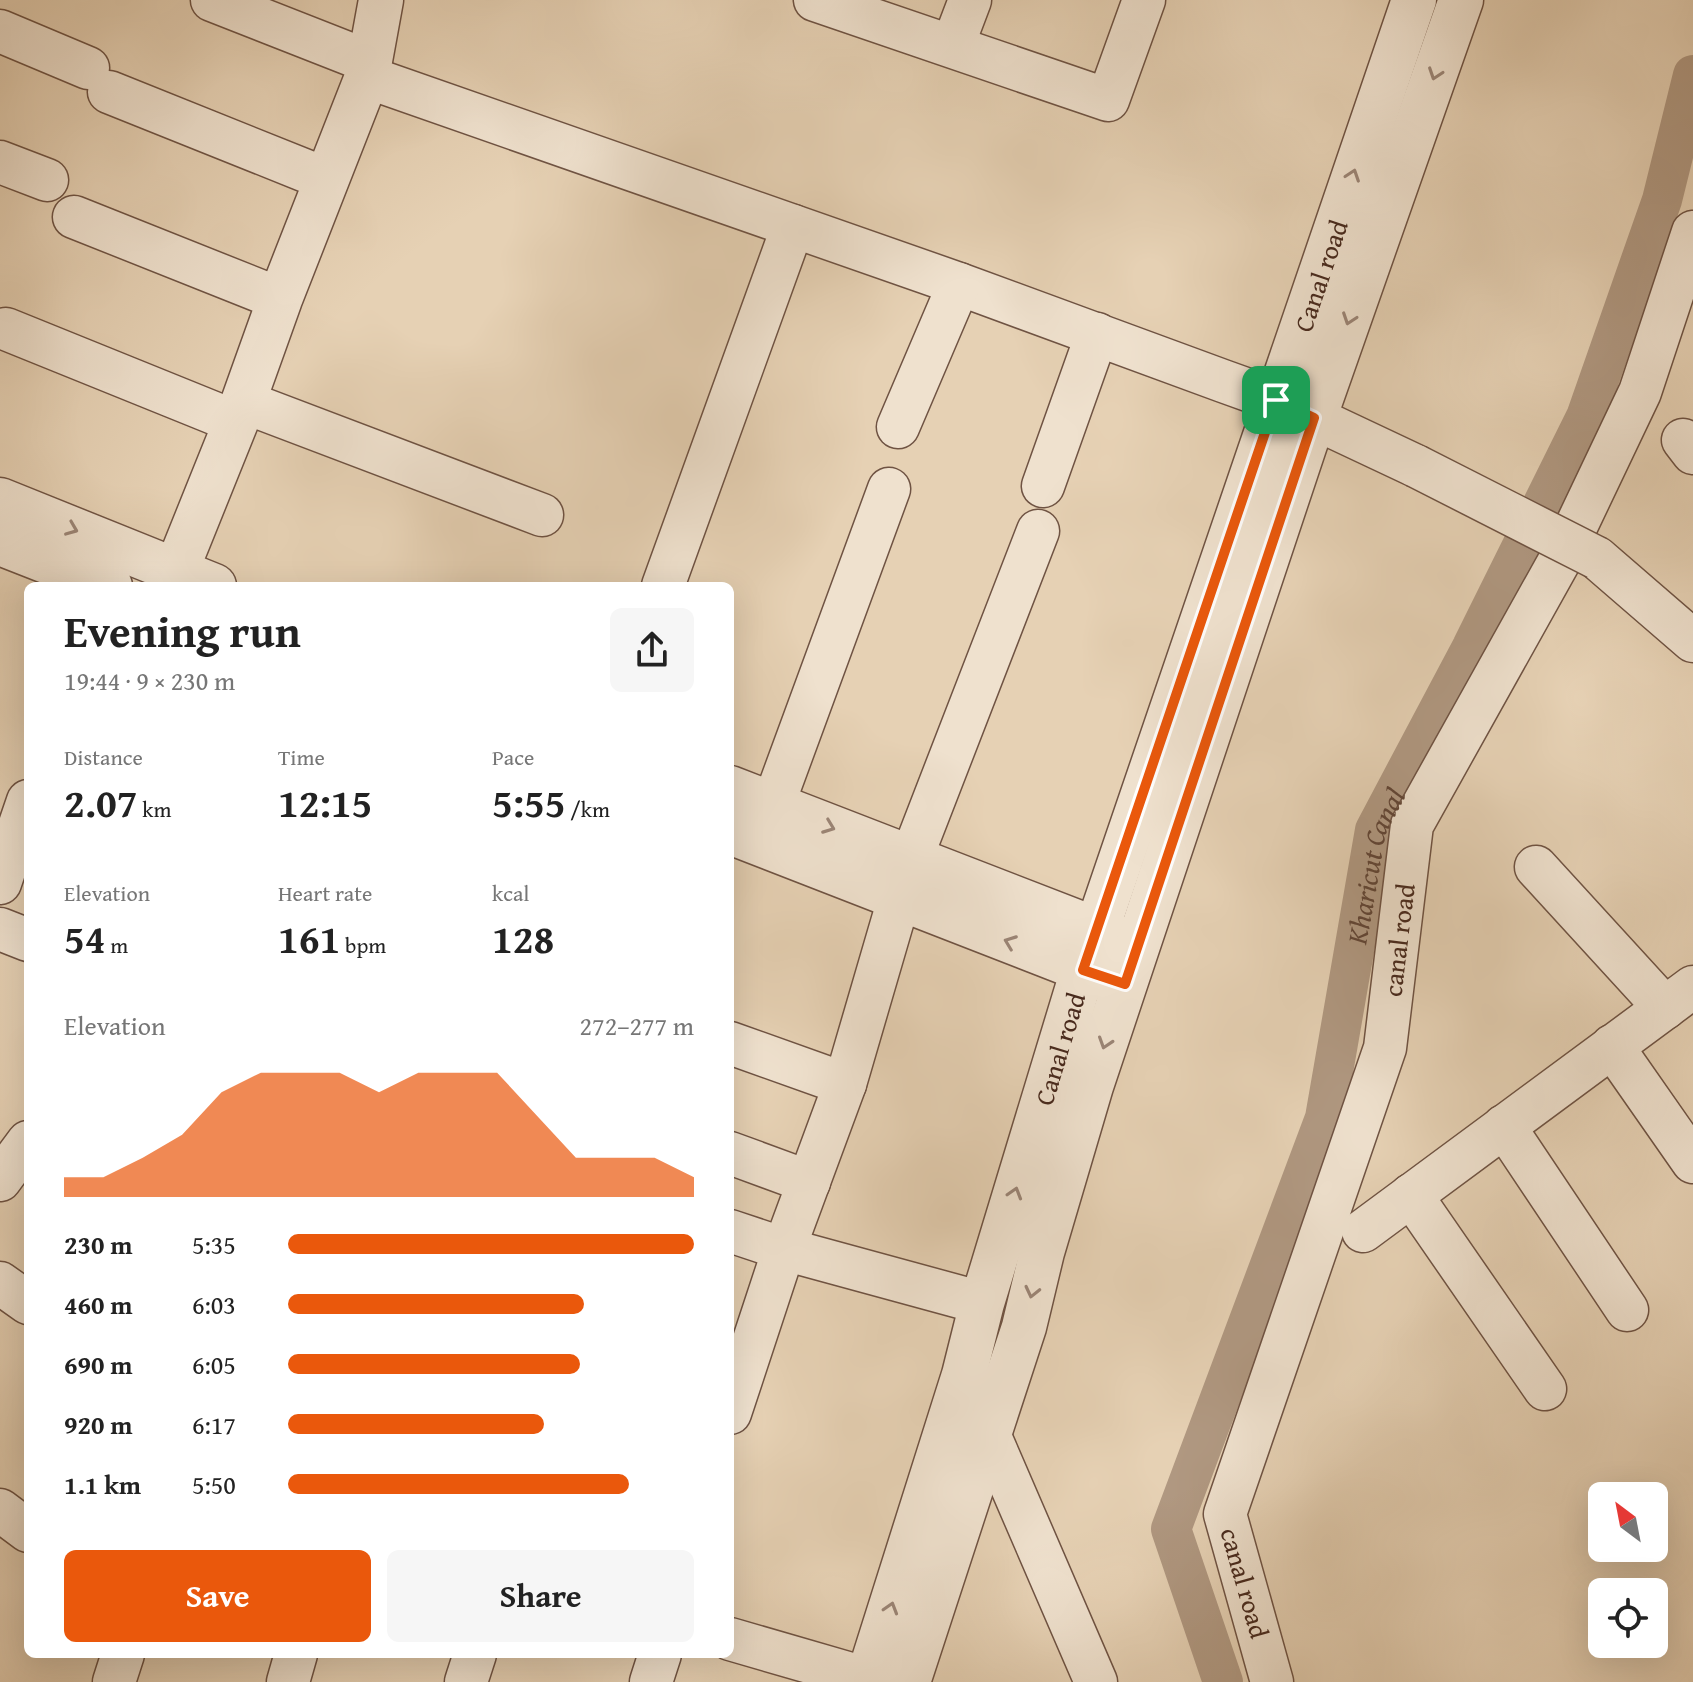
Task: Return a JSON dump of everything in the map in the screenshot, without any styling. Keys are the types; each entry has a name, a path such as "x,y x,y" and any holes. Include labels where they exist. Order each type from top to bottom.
{"street":[{"path":"212,0 369,69 1295,409 1416,466 1597,558 1693,641"},
{"path":"0,543 109,576 187,581 240,412 280,299 369,69 381,0"},
{"path":"953,45 970,0"},
{"path":"825,2 1108,100 1144,0"},
{"name":"Canal road","path":"881,1681 982,1303 1111,958 1295,409 1414,0"},
{"path":"1295,409 1461,0"},
{"path":"0,31 98,80 326,179"},
{"path":"0,162 47,180"},
{"path":"74,217 280,299"},
{"path":"664,582 793,226"},
{"name":"canal road","path":"1272,1682 1225,1514 1385,1048 1412,825 1561,558 1633,406 1693,232"},
{"path":"898,427 959,284"},
{"path":"6,329 542,515"},
{"path":"1043,486 1097,334"},
{"path":"773,805 889,489"},
{"path":"0,500 109,576"},
{"path":"734,1401 784,1249 845,1084 905,879 1038,531"},
{"path":"734,790 773,805 905,879"},
{"path":"0,883 18,804"},
{"path":"734,833 905,879 1111,958 1091,1086 1042,1252 1024,1327 989,1435 881,1681 734,1640"},
{"path":"1363,1231 1679,997 1536,867"},
{"path":"0,929 24,938"},
{"path":"734,1044 845,1084"},
{"path":"1612,1046 1693,1162"},
{"path":"1504,1126 1627,1310"},
{"path":"0,1180 24,1147"},
{"path":"734,1154 809,1182"},
{"path":"1411,1195 1545,1389"},
{"path":"734,1232 982,1303"},
{"path":"0,1283 24,1300"},
{"path":"964,1375 1096,1682"},
{"path":"0,1510 24,1528"},
{"path":"114,1682 122,1658"},
{"path":"288,1682 295,1658"},
{"path":"466,1682 474,1658"},
{"path":"651,1682 659,1658"}],"waterway":[{"name":"Kharicut Canal","path":"1223,1682 1171,1529 1325,1118 1375,830 1472,647 1586,417 1662,200 1693,75"}],"route":[{"path":"1276,400 1314,418 1125,984 1083,970 1276,400"}]}
